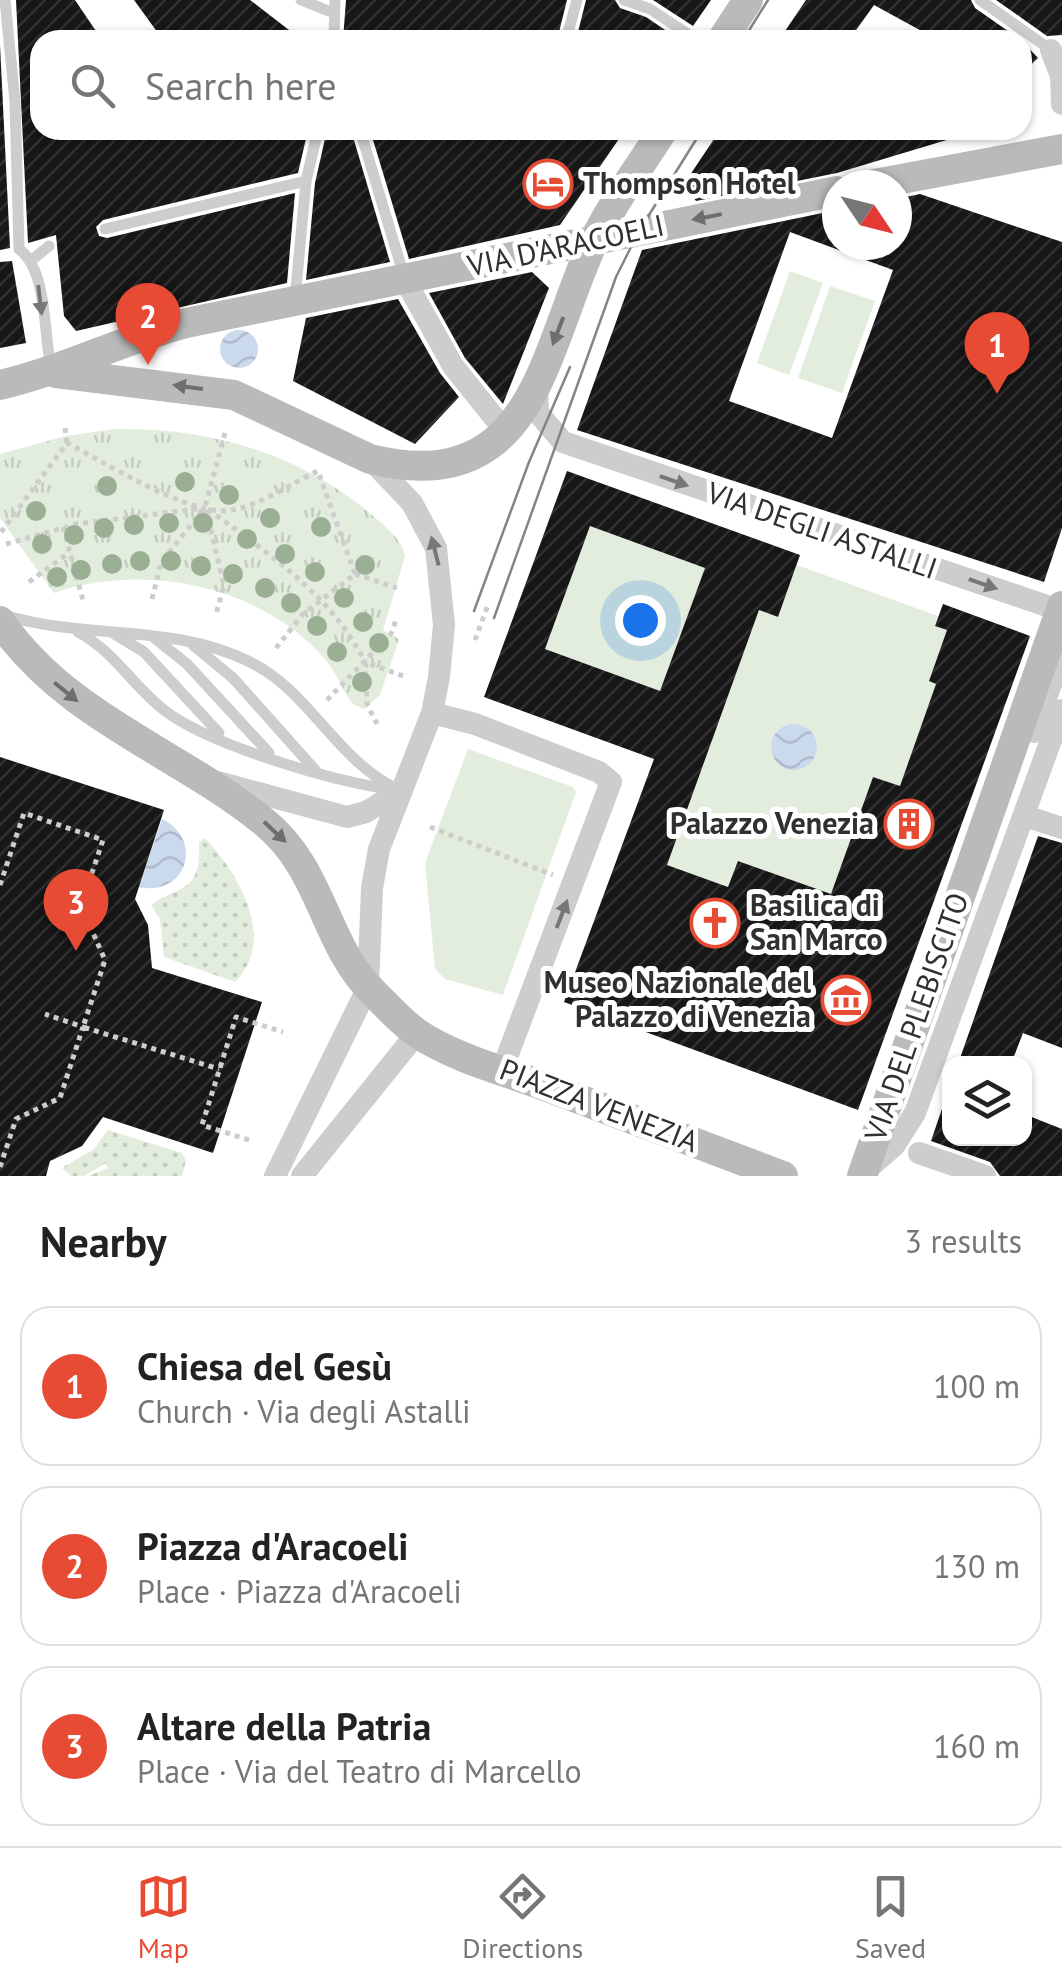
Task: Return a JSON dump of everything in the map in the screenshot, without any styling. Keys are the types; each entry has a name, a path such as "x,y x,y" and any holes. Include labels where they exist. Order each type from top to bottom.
{"street":[{"path":"728,30 748,0"},
{"path":"1051,50 1061,76 1062,104"},
{"path":"0,385 53,373 199,388 234,395 281,414 370,459 414,468 448,466 476,455 506,432 537,380 594,241 658,140"},
{"path":"912,177 1062,149"},
{"name":"VIA D'ARACOELI","path":"53,373 138,336 294,300 822,195"},
{"path":"405,280 470,391 506,432"},
{"name":"VIA DEGLI ASTALLI","path":"537,380 536,406 546,428 563,442 1062,609"},
{"path":"274,1176 368,987 372,888 378,849 432,713 442,647 441,584 430,531 403,492 370,459"},
{"name":"VIA DEL PLEBISCITO","path":"862,1175 1062,609"},
{"name":"PIAZZA VENEZIA","path":"0,621 42,671 88,709 266,823 299,858 338,941 368,987 417,1033 502,1070 784,1176"},
{"path":"1062,653 898,1106 905,1109 1062,672"},
{"name":"VIA DEL PLEBISCITO","path":"862,1175 894,1146 916,1113 1062,710"},
{"path":"432,713 476,724 599,772 610,782 502,1070"},
{"path":"196,775 346,816 366,812 400,791"},
{"path":"1024,816 1062,828"},
{"path":"302,1176 417,1033"},
{"path":"919,1153 985,1176"}],"lane":[{"path":"5,0 15,102 19,248 32,259 53,373"},
{"path":"301,0 333,6"},
{"path":"569,30 577,0"},
{"path":"624,0 650,9 682,30"},
{"path":"980,0 1023,30"},
{"path":"1032,37 1051,50"},
{"path":"294,300 306,182 316,140"},
{"path":"363,140 405,280"},
{"path":"105,229 306,182"},
{"path":"32,259 49,246"},
{"path":"0,613 74,630 186,640 228,652 264,669 293,694 347,755 400,791"},
{"path":"74,630 117,660 166,712 227,740 319,774 400,791"},
{"path":"110,631 144,652 227,740"},
{"path":"148,634 187,664 275,759"},
{"path":"186,640 233,678 319,774"}],"path":[{"path":"1,532 67,442 65,428"},
{"path":"152,599 160,563 206,507 225,433"},
{"path":"67,442 179,499 224,511 240,508 318,471 355,574"},
{"path":"206,507 224,586 216,614"},
{"path":"6,544 64,527 206,507 280,560 323,598 365,662 367,704 378,724"},
{"path":"64,527 84,604"},
{"path":"29,582 70,552"},
{"path":"355,574 397,588"},
{"path":"276,648 295,622 355,574"},
{"path":"475,640 488,605"},
{"path":"327,700 391,634 396,620"},
{"path":"365,662 403,676"},
{"path":"0,885 24,813 103,840 80,906 105,960 84,1027 60,1098 16,1119 0,1167"},
{"path":"430,827 553,874"},
{"path":"46,1014 220,1069"},
{"path":"249,1140 202,1125 236,1017 283,1032"}],"green space":[{"path":"790,271 823,283 789,375 757,363"},
{"path":"830,286 875,301 842,393 798,378"},
{"path":"114,429 184,433 251,448 315,475 387,528 405,556 383,630 399,639 380,695 364,709 354,705 325,659 298,634 235,597 163,581 126,580 54,593 0,518 0,454 66,436"},
{"path":"590,526 705,568 660,691 545,649"},
{"path":"797,565 938,616 935,626 947,630 929,681 936,684 900,786 873,777 831,894 739,861 728,887 667,865 759,610 778,617"},
{"path":"468,749 573,787 576,792 503,995 445,979 435,969 425,863"},
{"path":"205,838 230,869 253,927 247,965 235,982 164,957 160,919 151,905 193,879 199,842"},
{"path":"108,1130 182,1153 186,1161 182,1176 88,1176 108,1168 106,1163 84,1176 71,1176 62,1168 94,1149"}],"water":[{"path":"239,330 252,336 258,349 252,362 239,368 226,362 220,349 226,336"},
{"path":"794,724 810,731 817,747 810,763 794,770 778,763 771,747 778,731"},
{"path":"162,819 183,840 184,865 168,884 139,887"}],"building":[{"path":"16,0 75,0 95,30 30,30 30,140 306,140 298,173 103,220 96,227 99,236 107,238 295,193 287,283 76,331 64,316 56,235 28,243"},
{"path":"134,0 250,0 289,30 156,30"},
{"path":"346,0 567,0 560,30 344,30"},
{"path":"586,0 615,0 620,8 646,17 665,30 578,30"},
{"path":"653,0 711,0 693,26"},
{"path":"806,0 971,0 975,8 1007,30 920,30 874,5 856,30 786,30"},
{"path":"996,0 1062,0 1062,35 1047,36"},
{"path":"0,45 10,248 0,250"},
{"path":"325,140 354,140 390,262 306,280 315,183"},
{"path":"373,140 618,140 560,225 409,259"},
{"path":"713,140 947,140 847,170 822,170 822,176 696,201 684,184"},
{"path":"920,194 1062,242 1062,528 1044,582 577,430 642,250 822,213 822,244 790,232 729,401 832,438 893,270 866,260 912,260 912,196"},
{"path":"12,261 26,343 0,348 0,262"},
{"path":"532,272 549,288 503,404 465,358 429,293"},
{"path":"398,299 440,373 459,397 415,444 293,381 306,318"},
{"name":"Palazzo Venezia","path":"567,471 800,555 778,617 759,610 667,865 728,887 738,861 831,894 873,777 900,786 936,684 929,681 947,630 935,626 943,604 1030,636 858,1110 564,1002 654,759 484,697","holes":["590,526 705,568 660,691 545,649"]},
{"path":"0,757 164,810 135,899 148,925 152,968 262,1002 213,1153 103,1117 82,1146 50,1161 46,1176 0,1176"},
{"path":"1038,836 1062,843 1062,1048 1023,1033 1014,1056 961,1056"},
{"path":"942,1109 942,1145 931,1141"},
{"path":"1032,1117 1062,1129 1062,1176 1000,1176 990,1162 945,1146 1032,1146"}],"tram line":[{"path":"749,30 768,0"},
{"path":"494,618 616,277 639,231 696,140"},
{"path":"474,611 529,462 570,367"}],"place":[{"name":"Thompson Hotel","path":"548,184"},
{"name":"Piazza d'Aracoeli","path":"148,365"},
{"name":"Chiesa del Gesù","path":"997,394"},
{"name":"Palazzo Venezia","path":"909,824"},
{"name":"Basilica di San Marco","path":"715,923"},
{"name":"Altare della Patria","path":"76,951"},
{"name":"Museo Nazionale del Palazzo di Venezia","path":"846,1000"}]}
